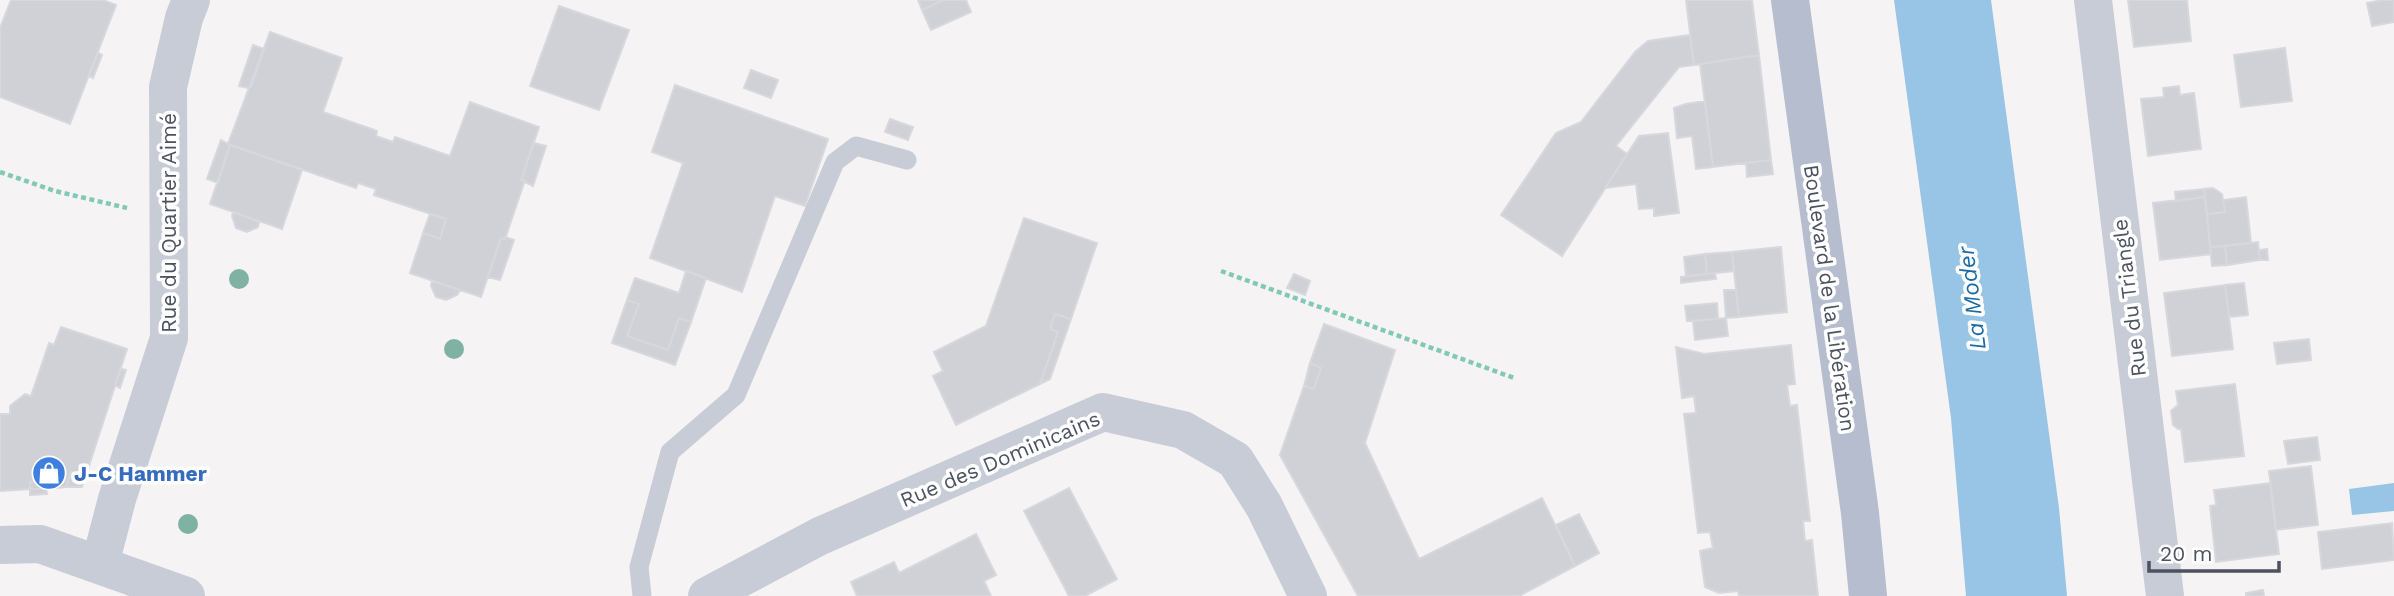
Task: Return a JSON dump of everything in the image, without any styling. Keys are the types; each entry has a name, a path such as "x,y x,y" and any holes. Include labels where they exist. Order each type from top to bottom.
{"main road":[{"name":"Boulevard de la Libération","path":"1790,0 1860,513 1868,596"}],"street":[{"name":"Rue du Quartier Aimé","path":"100,564 117,499 169,338 168,88 184,18 191,0"},
{"name":"Rue du Triangle","path":"2093,0 2165,596"},
{"name":"Rue des Dominicains","path":"707,596 820,536 1103,412 1183,430 1235,460 1264,506 1308,596"},
{"path":"0,545 40,544 186,596"}],"lane":[{"path":"642,596 639,567 670,452 736,395 835,162 856,146 907,160"}],"path":[{"path":"0,172 55,191 168,217"},
{"path":"1221,271 1514,378"}],"water":[{"name":"La Moder","path":"1894,0 1991,0 2059,508 2067,596 1966,596 1951,418"},
{"path":"2394,483 2394,511 2352,515 2349,489"}],"building":[{"path":"11,0 103,0 116,5 70,124 0,97 0,28"},
{"path":"918,0 944,0 922,10"},
{"path":"944,0 966,0 971,12 931,30 922,10"},
{"path":"1686,0 1752,0 1759,55 1694,65"},
{"path":"2128,0 2187,0 2191,41 2134,47"},
{"path":"2394,0 2394,22 2372,26 2367,3"},
{"path":"559,6 629,30 599,110 530,86"},
{"path":"270,32 342,58 323,112 377,131 376,136 393,142 395,137 450,156 470,102 539,127 521,180 525,181 505,239 501,238 481,297 410,273 423,233 440,239 446,219 374,195 376,189 358,183 356,188 228,144"},
{"path":"1690,35 1694,65 1679,67 1616,146 1627,154 1562,256 1501,215 1556,133 1581,122 1635,52 1648,41"},
{"path":"253,45 264,49 251,87 239,86"},
{"path":"2285,48 2292,101 2241,107 2234,55"},
{"path":"98,53 102,55 93,78 89,76"},
{"path":"1759,55 1771,160 1713,167 1700,64"},
{"path":"751,70 778,80 771,98 744,88"},
{"path":"675,85 828,139 805,206 775,196 742,292 650,258 683,163 652,152"},
{"path":"2179,86 2180,95 2194,93 2201,149 2148,156 2141,99 2164,97 2163,88"},
{"path":"1705,101 1713,167 1696,169 1692,136 1677,138 1674,108"},
{"path":"890,119 913,127 908,140 885,132"},
{"path":"1668,133 1679,213 1654,216 1654,208 1639,209 1636,184 1605,188 1639,136"},
{"path":"221,140 230,145 218,183 207,179"},
{"path":"534,143 546,146 533,186 521,180"},
{"path":"230,145 302,170 282,229 210,204"},
{"path":"1771,160 1773,174 1747,177 1746,163"},
{"path":"2213,188 2222,194 2225,212 2207,214 2204,189"},
{"path":"2204,189 2205,197 2176,201 2175,192"},
{"path":"2205,197 2211,254 2160,260 2153,203"},
{"path":"2246,197 2251,243 2210,247 2207,214 2225,212 2223,200"},
{"path":"233,212 259,222 258,227 247,232 236,228"},
{"path":"430,214 446,219 440,239 423,233"},
{"path":"1024,218 1097,243 1071,319 1055,314 1050,329 1058,332 1040,384 956,425 933,376 943,371 934,352 986,326"},
{"path":"501,238 514,240 500,280 488,277"},
{"path":"2258,242 2260,260 2227,265 2225,246"},
{"path":"2225,246 2227,265 2212,266 2210,247"},
{"path":"1781,247 1787,312 1739,317 1732,252"},
{"path":"2267,249 2268,260 2260,260 2259,250"},
{"path":"1732,252 1734,271 1707,274 1705,254"},
{"path":"1705,254 1707,274 1686,276 1684,257"},
{"path":"686,271 706,278 691,322 679,318 668,350 627,336 639,304 627,300 635,278 679,293"},
{"path":"1715,273 1716,279 1681,283 1681,277"},
{"path":"1294,274 1310,281 1305,295 1287,288"},
{"path":"432,281 460,290 457,295 446,300 436,297 431,286"},
{"path":"2244,283 2248,315 2229,317 2225,285"},
{"path":"2225,285 2233,349 2172,356 2164,293"},
{"path":"1724,290 1736,290 1739,317 1726,318"},
{"path":"627,300 639,304 627,336 668,350 679,318 691,322 675,365 612,343"},
{"path":"1717,303 1718,319 1687,321 1685,306"},
{"path":"1055,314 1071,319 1050,379 1040,384 1058,332 1050,329"},
{"path":"1726,318 1728,336 1695,340 1693,321"},
{"path":"1324,324 1395,350 1365,443 1419,559 1542,498 1575,566 1519,596 1358,596 1280,455 1304,386 1314,389 1321,368 1310,363"},
{"path":"61,327 127,349 87,472 71,472 66,487 46,489 46,482 30,482 30,489 0,491 0,414 10,414 10,406 25,394 31,396 49,343 54,345"},
{"path":"2309,339 2311,360 2277,364 2274,343"},
{"path":"1791,345 1795,384 1787,385 1790,406 1797,405 1810,521 1803,521 1805,541 1812,540 1818,596 1739,596 1738,591 1719,593 1705,587 1700,551 1713,548 1710,532 1698,533 1684,414 1696,413 1694,396 1682,398 1676,347 1704,354"},
{"path":"1310,363 1321,368 1314,389 1304,386"},
{"path":"121,369 126,370 120,388 115,385"},
{"path":"2235,384 2244,456 2185,462 2181,429 2173,425 2171,411 2178,405 2176,391"},
{"path":"2317,437 2320,460 2288,464 2284,441"},
{"path":"2311,466 2318,525 2276,530 2269,471"},
{"path":"71,472 87,472 82,487 66,487"},
{"path":"30,482 46,482 46,489 30,489"},
{"path":"2270,483 2279,554 2216,562 2210,506 2216,505 2214,490"},
{"path":"1069,488 1117,579 1085,596 1069,596 1024,511"},
{"path":"30,489 46,489 47,494 30,495"},
{"path":"1579,514 1599,553 1575,566 1556,525"},
{"path":"2392,523 2394,560 2322,569 2318,532"},
{"path":"976,534 996,575 984,581 991,596 857,596 851,582 894,562 899,573"},
{"path":"2263,590 2264,596 2246,596 2246,593"}],"place":[{"name":"J-C Hammer","path":"49,473"}]}
